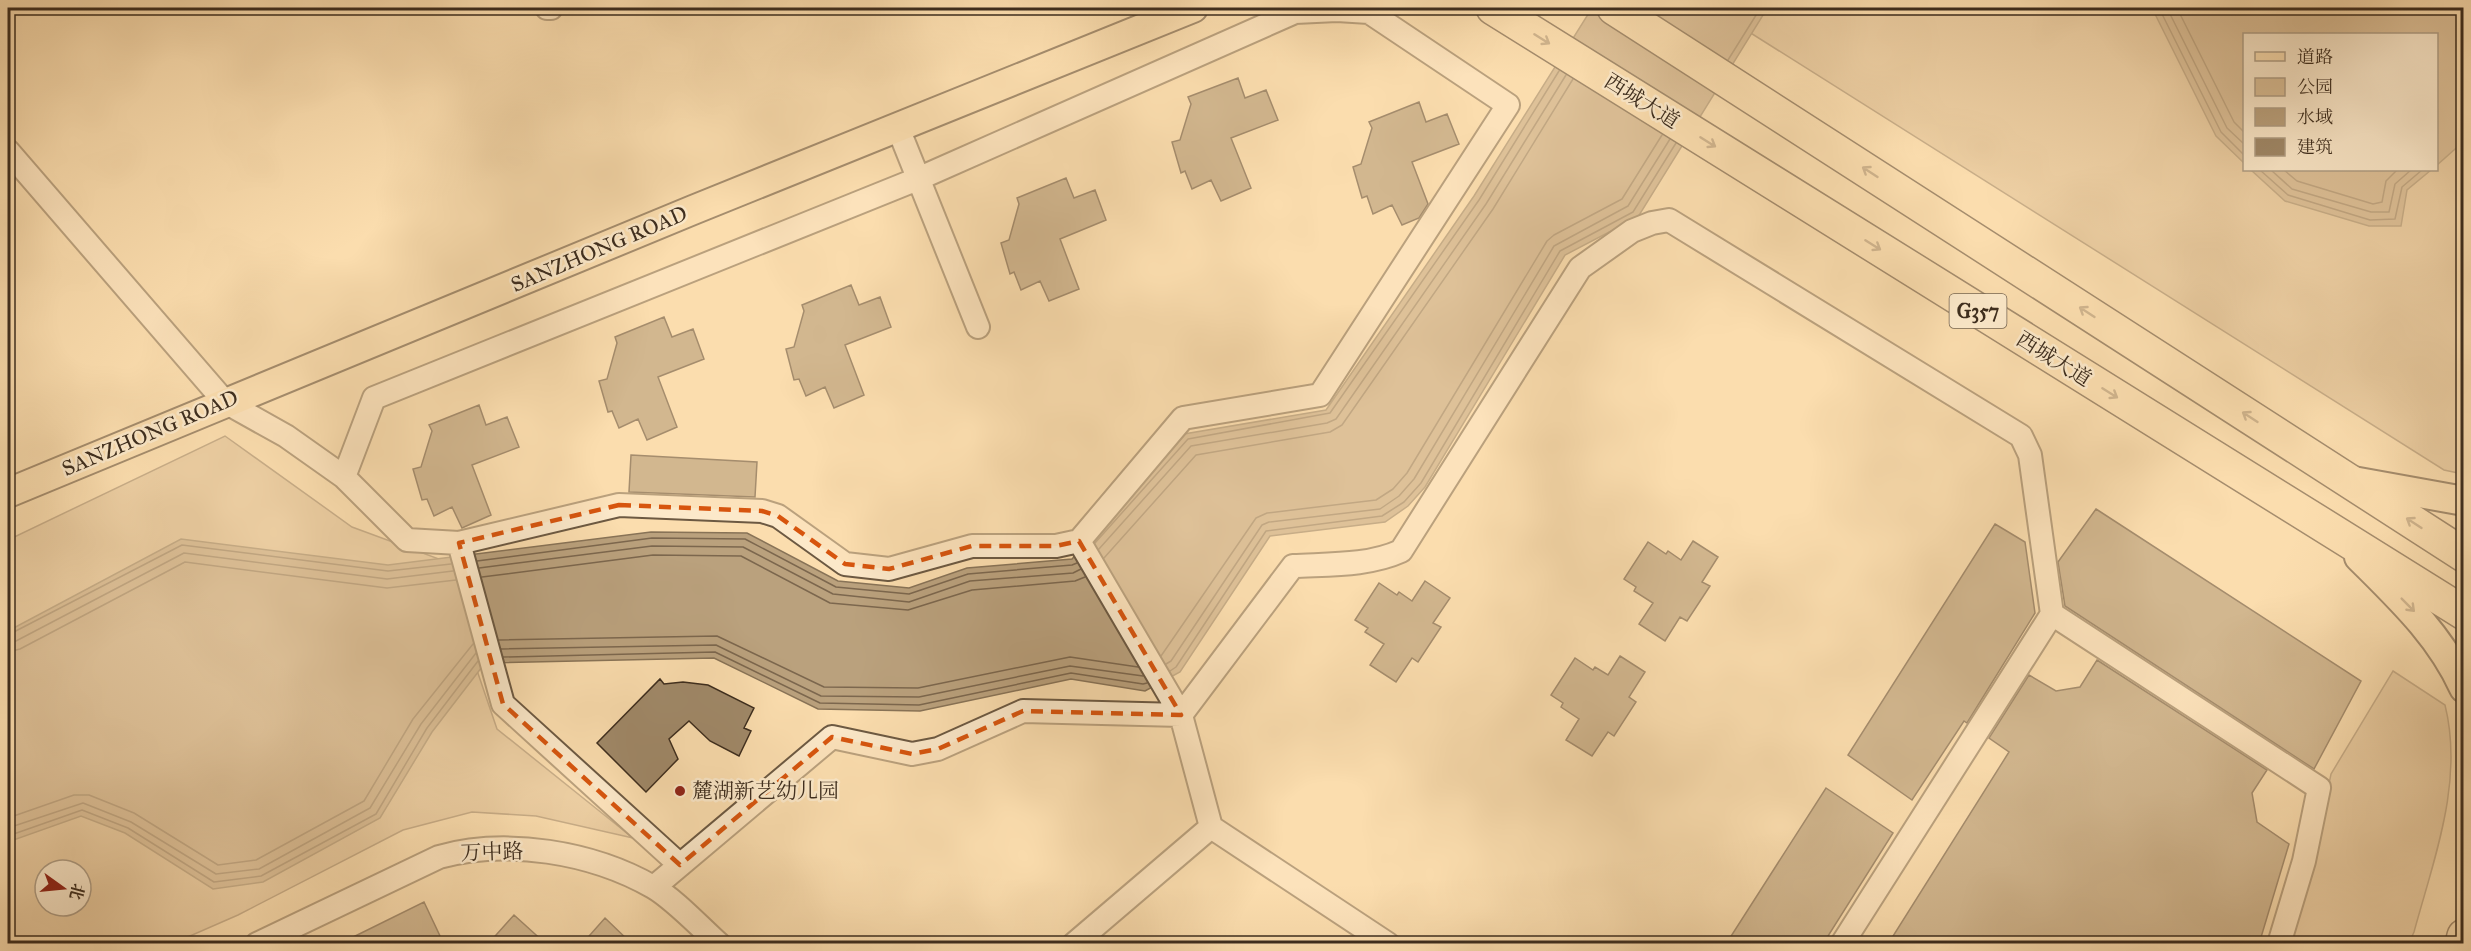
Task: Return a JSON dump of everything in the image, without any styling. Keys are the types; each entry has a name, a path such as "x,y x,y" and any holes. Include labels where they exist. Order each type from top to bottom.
{"highway":[{"name":"西城大道","path":"1493,8 2463,613"},
{"name":"G357","path":"1614,8 2463,555"},
{"path":"2462,944 2463,936"}],"main road":[{"name":"SANZHONG ROAD","path":"8,493 693,210 1193,8"},
{"path":"2348,480 2463,501"},
{"path":"2337,534 2418,616 2445,655 2463,688"}],"street":[{"path":"8,151 225,402 286,436 344,477 407,540 459,543 619,505 762,511 778,516 844,564 889,569 972,546 1056,546 1079,541 1183,418 1320,395 1508,105 1369,12 1295,12 920,178 374,398 344,477"},
{"path":"898,128 978,327"},
{"path":"1181,715 1293,566 1371,561 1386,558 1401,551 1580,268 1632,231 1652,222 1669,220 2021,436 2030,455 2052,614 1842,944"},
{"path":"1079,541 1181,715 1211,827 1388,944"},
{"path":"459,543 503,704 680,865"},
{"path":"2052,614 2319,788 2304,861 2279,944"},
{"path":"654,888 832,737 912,754 938,749 1023,711 1181,715"},
{"path":"1074,944 1211,827"},
{"name":"万中路","path":"257,944 439,857 461,850 501,848 551,852 596,864 654,888 719,944"}],"highlighted area":[{"path":"619,505 762,511 778,516 845,564 889,569 972,546 1056,546 1079,541 1181,715 1023,711 938,749 912,754 832,737 680,865 503,704 459,543"}],"green space":[{"path":"1711,8 2463,8 2463,474 2444,470"},
{"path":"225,436 352,527 439,559 497,729 633,838 536,816 472,812 403,830 238,915 174,943 8,944 8,540"},
{"path":"2393,671 2445,705 2450,734 2451,763 2444,820 2414,932 2409,943 2289,944 2309,880 2331,774"}],"water":[{"path":"1592,8 1776,8 1763,15 1638,217 1565,255 1425,487 1408,506 1385,522 1270,536 1180,672 1145,691 1071,679 920,711 818,709 714,658 485,663 432,732 380,818 263,882 213,889 125,833 81,816 8,842 8,631 181,539 388,565 651,532 747,533 838,581 909,588 967,568 1072,559 1184,434 1326,410 1474,196"},
{"path":"2152,8 2463,8 2463,142 2438,164 2438,33 2243,33 2243,162 2216,136"},
{"path":"2252,171 2430,171 2407,190 2401,226 2369,226 2285,201"}],"building":[{"path":"1238,78 1245,98 1266,90 1278,120 1231,138 1251,188 1221,201 1211,180 1192,189 1185,171 1181,173 1172,142 1180,140 1191,104 1188,97"},
{"path":"1419,102 1426,122 1447,114 1459,144 1412,162 1428,204 1419,218 1402,225 1392,205 1373,214 1367,196 1362,198 1353,167 1361,164 1372,128 1369,122"},
{"path":"1066,178 1074,198 1095,190 1106,220 1060,239 1079,289 1049,301 1040,281 1021,290 1014,272 1010,274 1001,243 1009,240 1019,204 1017,198"},
{"path":"851,285 859,305 880,297 891,327 845,345 864,395 834,408 825,387 806,396 799,379 794,380 786,349 794,347 804,311 802,305"},
{"path":"664,317 672,337 693,329 704,359 658,377 677,427 647,440 638,419 619,428 612,411 608,412 599,381 607,379 617,343 615,337"},
{"path":"479,405 486,425 507,417 519,447 472,465 491,515 462,528 452,507 434,516 427,499 422,500 413,469 421,467 432,431 429,425"},
{"path":"631,455 757,462 755,497 629,492"},
{"path":"2096,509 2361,681 2314,769 2065,606 2058,562"},
{"path":"1995,524 2025,542 2035,613 1967,723 1964,721 1912,800 1848,755"},
{"path":"1693,541 1718,557 1702,582 1710,586 1687,621 1680,617 1665,641 1639,624 1653,603 1634,591 1636,587 1624,579 1648,542 1666,554 1668,551 1681,560"},
{"path":"1425,581 1450,598 1433,623 1441,627 1418,662 1412,658 1396,682 1370,665 1384,644 1365,632 1368,628 1355,620 1379,583 1397,595 1399,592 1412,601"},
{"path":"1620,656 1645,672 1629,697 1636,702 1614,736 1608,732 1592,756 1566,740 1579,719 1561,707 1563,703 1551,695 1575,658 1593,670 1595,667 1608,675"},
{"path":"2097,660 2267,770 2252,793 2257,822 2289,844 2259,944 1888,944 2009,752 1989,738 2029,675 2056,691 2080,687"},
{"path":"660,679 664,684 683,682 708,685 754,708 744,728 751,731 739,756 710,741 689,721 669,739 678,759 646,792 597,743"},
{"path":"1826,788 1893,833 1823,944 1726,944"},
{"path":"424,902 440,936 424,944 339,944"},
{"path":"514,915 546,944 488,944"},
{"path":"605,918 632,944 582,944"}],"place":[{"name":"麓湖新艺幼儿园","path":"680,791"}]}
